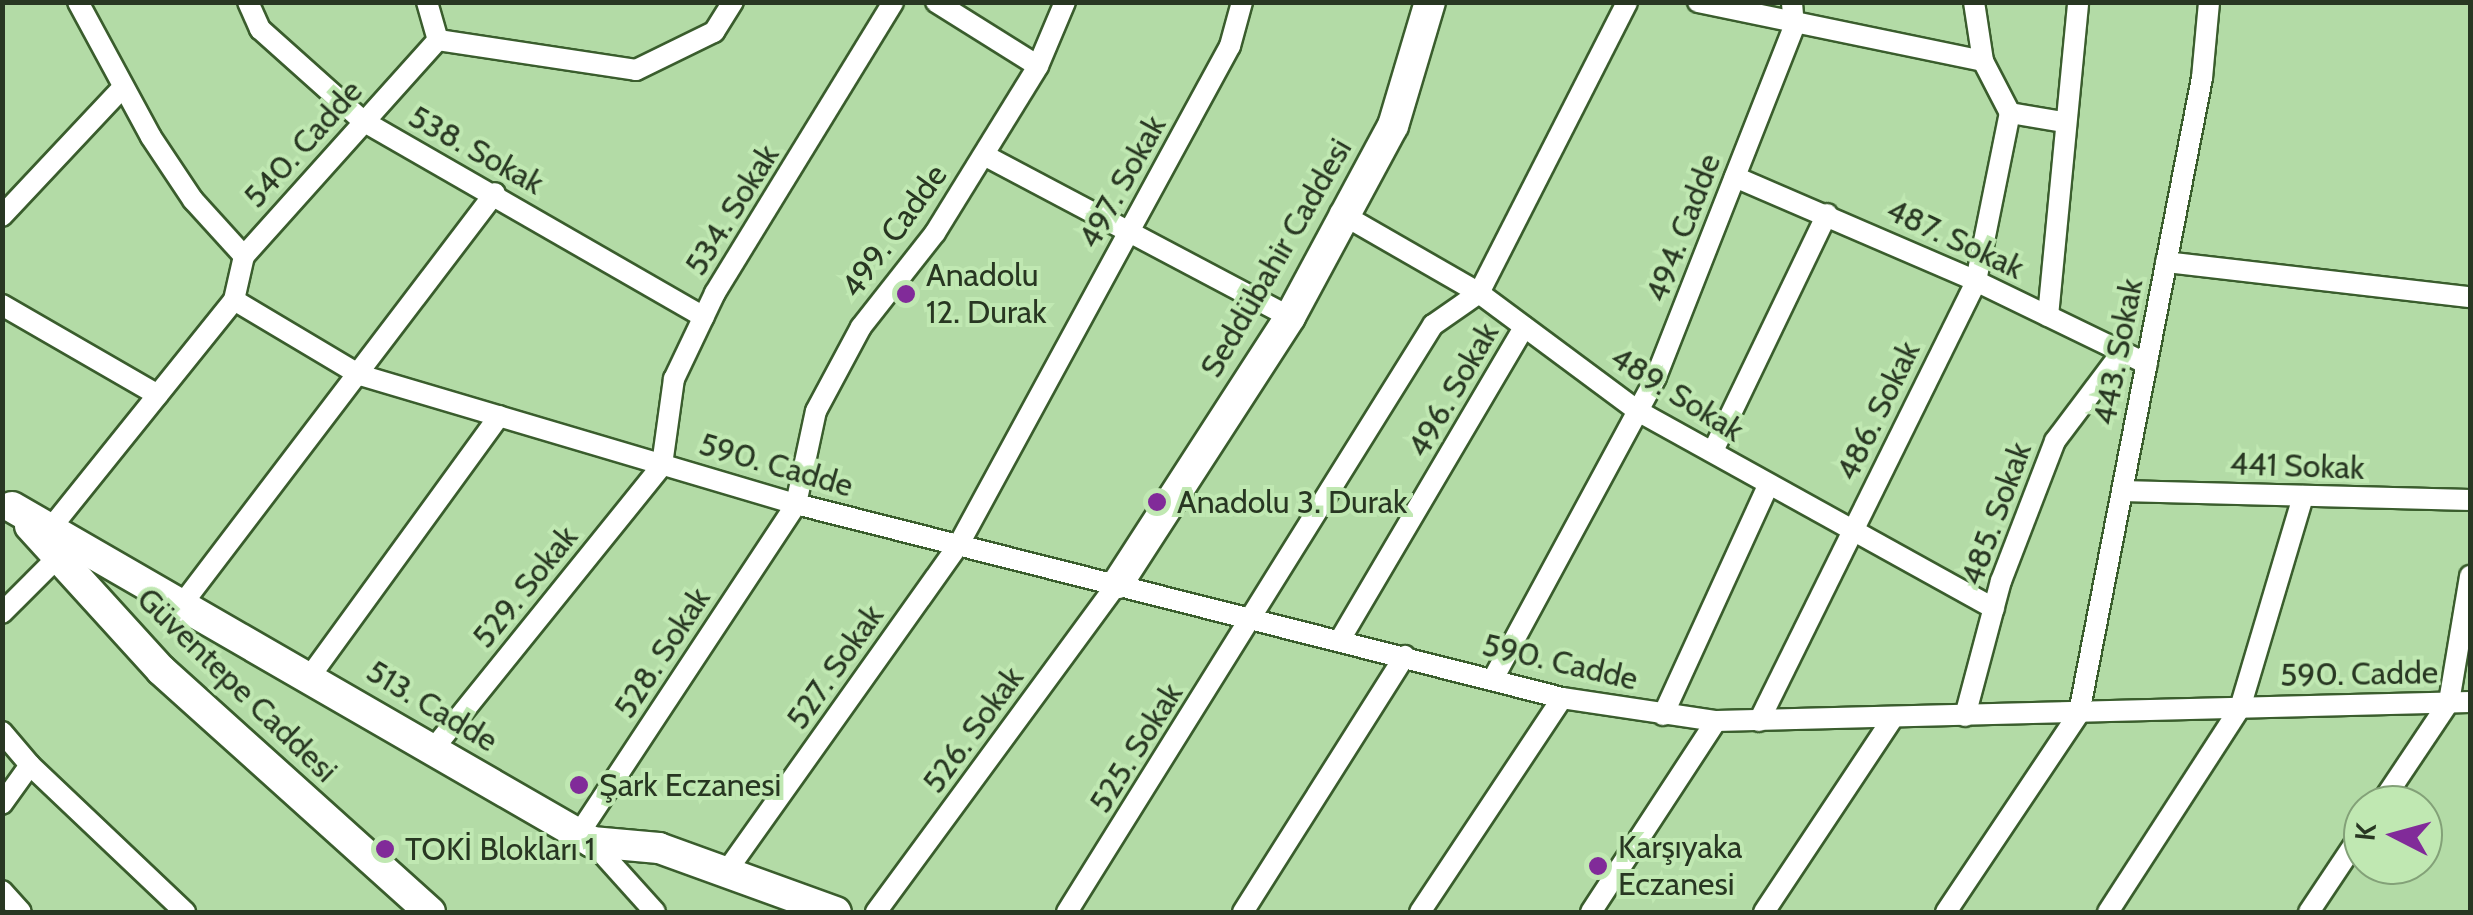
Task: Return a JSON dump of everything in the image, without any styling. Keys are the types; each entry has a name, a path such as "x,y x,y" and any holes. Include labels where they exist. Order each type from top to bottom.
{"street":[{"path":"78,2 193,200 244,256"},
{"name":"538. Sokak","path":"248,2 260,29 362,120 495,193 704,317"},
{"path":"426,2 438,40 636,70 714,32 733,2"},
{"name":"534. Sokak","path":"662,464 674,379 704,317 893,2"},
{"path":"936,2 1038,66"},
{"name":"499. Cadde","path":"796,504 816,411 861,327 935,233 984,155 1038,66 1065,2"},
{"name":"497. Sokak","path":"959,544 1230,46 1242,2"},
{"name":"Seddübahir Caddesi","path":"1118,583 1290,317 1340,213 1392,126 1430,2"},
{"path":"1479,294 1627,2"},
{"path":"1698,2 1794,26 1983,61"},
{"name":"494. Cadde","path":"1493,679 1638,412 1794,26 1792,2"},
{"path":"1974,2 1983,61 2010,113 2063,122"},
{"path":"2048,316 2063,122 2078,2"},
{"name":"443. Sokak","path":"2079,712 2166,262 2209,2"},
{"name":"540. Cadde","path":"234,300 244,256 362,120 438,40"},
{"path":"2,216 124,86"},
{"name":"486. Sokak","path":"1759,721 1976,281 2010,113"},
{"path":"984,155 1290,317"},
{"name":"487. Sokak","path":"1735,177 1976,281 2146,364"},
{"path":"183,603 495,193"},
{"name":"489. Sokak","path":"1340,213 1479,294 1638,412 1713,451 1768,488 1994,608"},
{"path":"1713,451 1828,214"},
{"path":"2166,262 2470,297"},
{"name":"525. Sokak","path":"1067,912 1433,326 1479,294"},
{"path":"2,613 158,395 234,300"},
{"name":"590. Cadde","path":"234,300 360,375 796,504 1255,616 1562,698 1716,721 2470,702"},
{"path":"2,305 158,395"},
{"name":"496. Sokak","path":"1341,638 1524,327"},
{"name":"485. Sokak","path":"1965,716 1994,608 2055,441 2122,352"},
{"path":"311,675 499,416"},
{"name":"529. Sokak","path":"434,748 662,464"},
{"path":"1663,715 1768,488"},
{"name":"441 Sokak","path":"2122,491 2470,500"},
{"path":"2108,912 2240,708 2303,496"},
{"name":"513. Cadde","path":"7,504 54,543 183,603 585,838 659,848 836,912"},
{"name":"528. Sokak","path":"585,838 796,504"},
{"name":"Güventepe Caddesi","path":"54,543 162,670 430,912"},
{"name":"527. Sokak","path":"726,872 959,544"},
{"path":"2393,785 2449,702 2470,576"},
{"name":"526. Sokak","path":"876,912 1118,583"},
{"path":"1244,912 1405,656"},
{"path":"1420,912 1562,698"},
{"path":"1946,912 2079,712"},
{"path":"1764,912 1892,719"},
{"path":"1592,912 1716,721"},
{"path":"2,732 30,765 185,912"},
{"path":"2,804 30,765"},
{"path":"585,838 654,912"},
{"path":"2310,912 2343,862"},
{"path":"2,890 22,912"}],"place":[{"name":"Anadolu 12. Durak","path":"906,294"},
{"name":"Anadolu 3. Durak","path":"1157,502"},
{"name":"Şark Eczanesi","path":"579,785"},
{"name":"TOKİ Blokları 1","path":"385,849"},
{"name":"Karşıyaka Eczanesi","path":"1598,866"}]}
